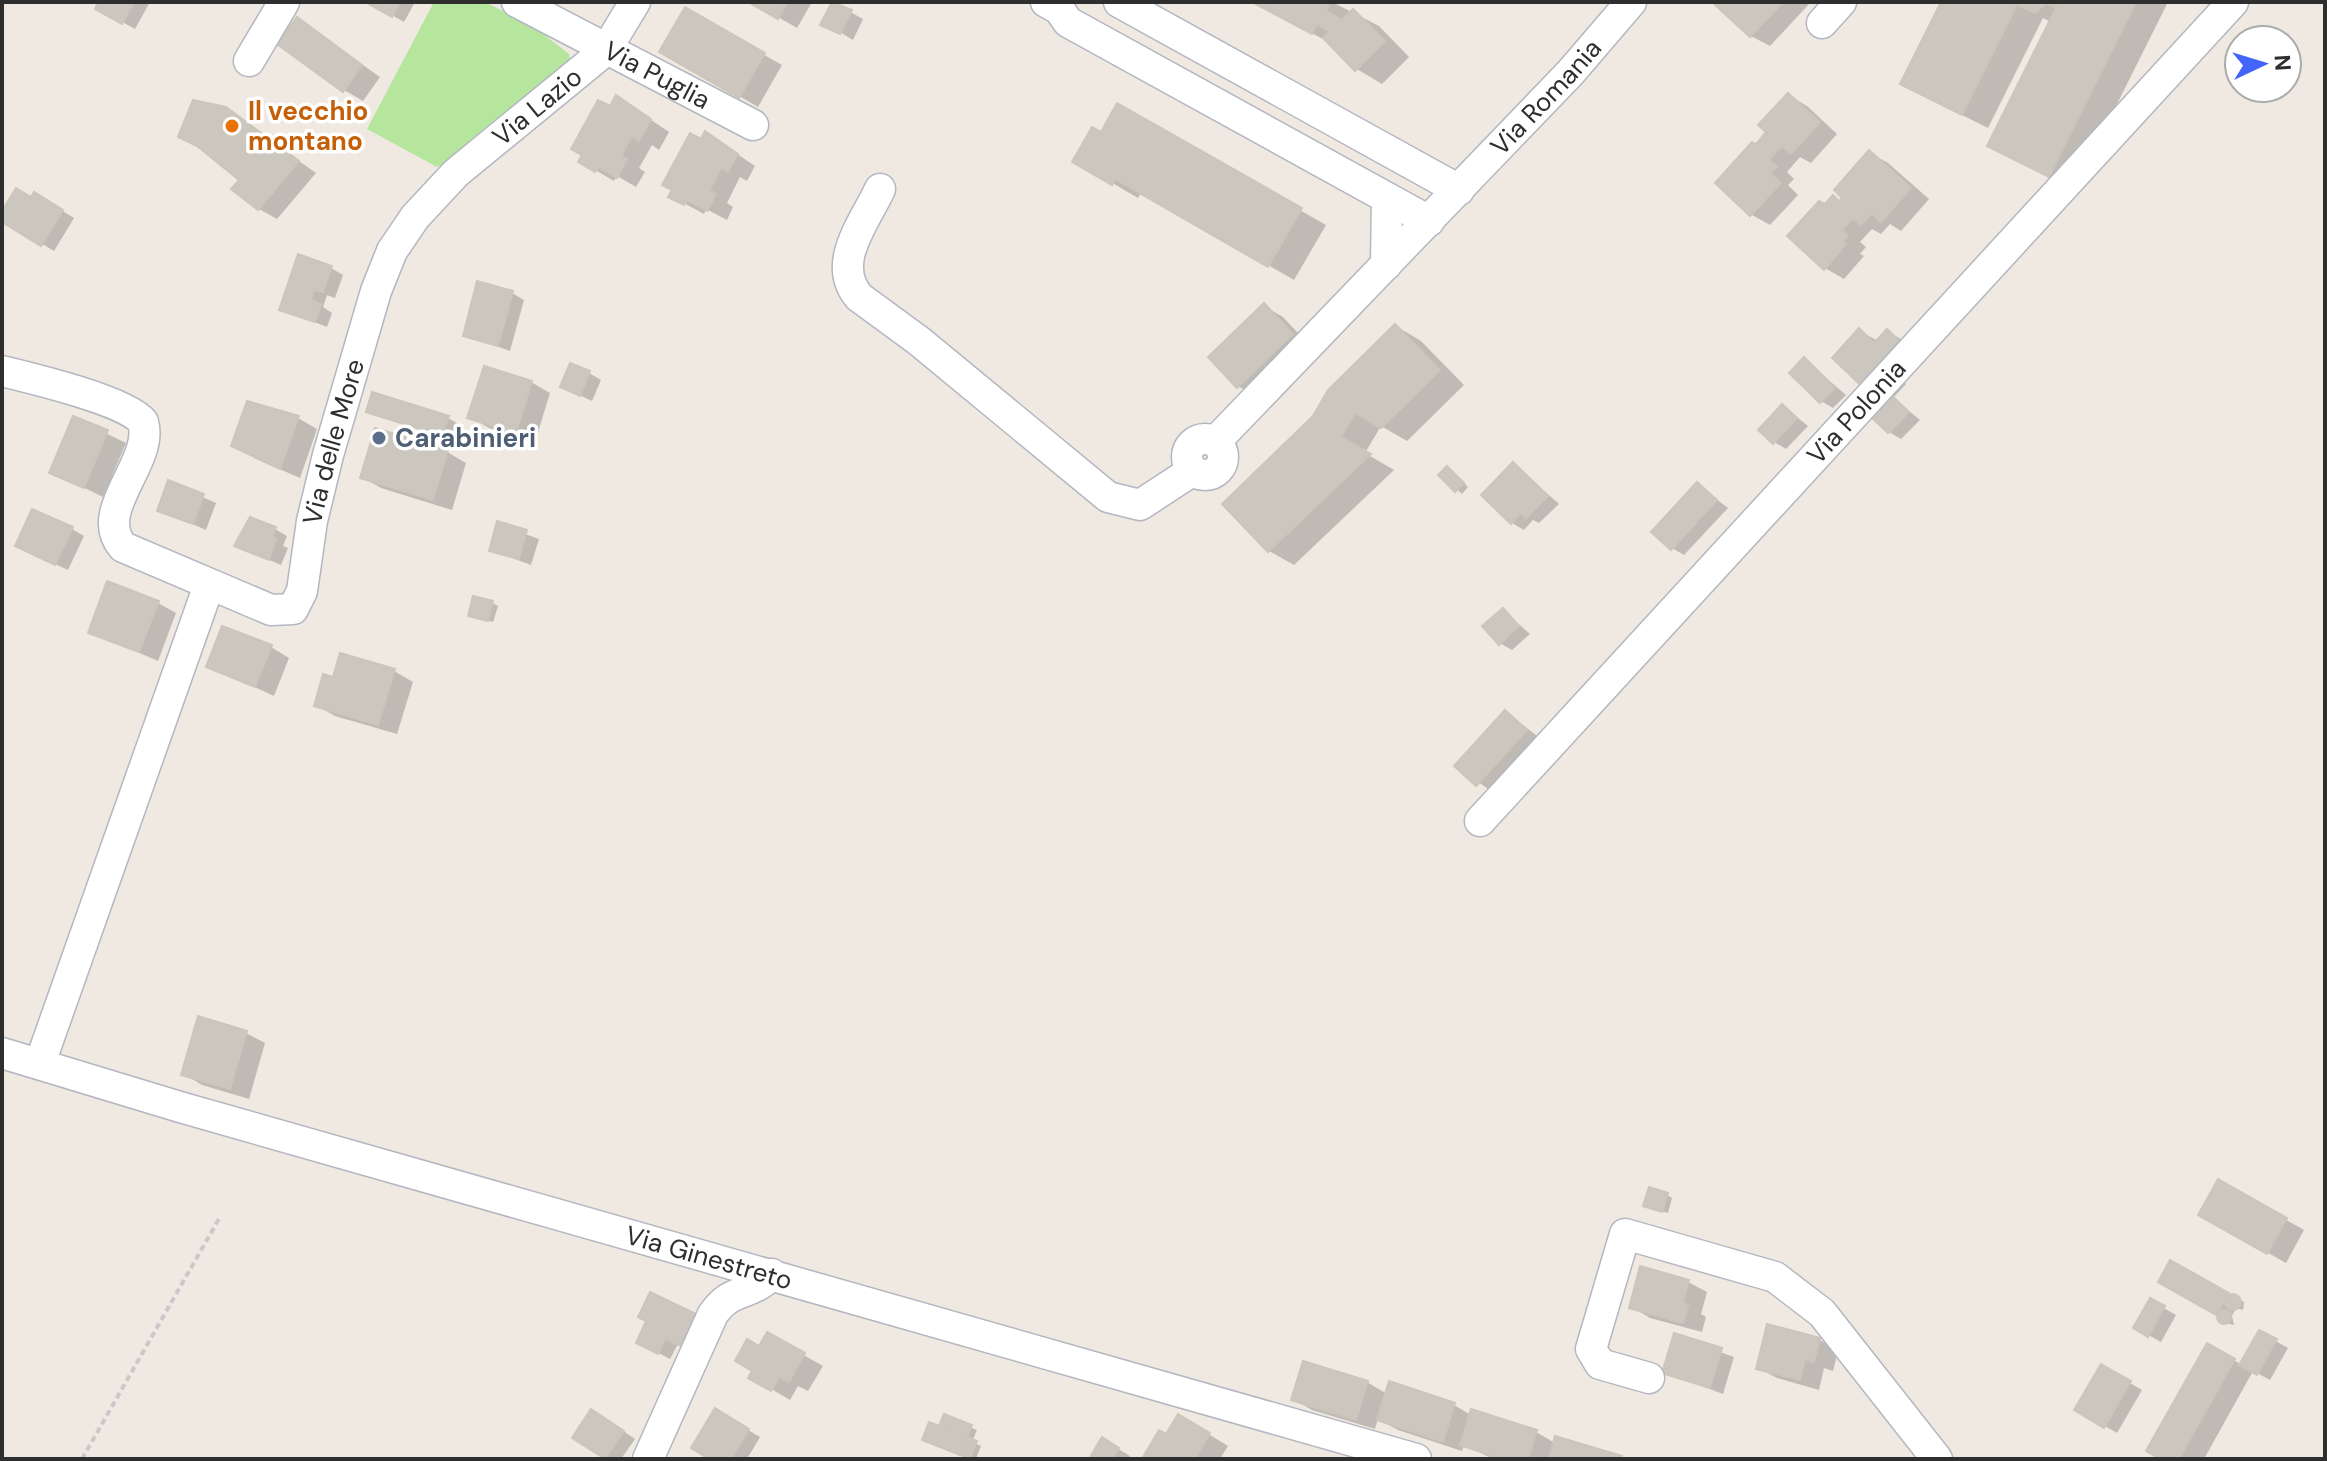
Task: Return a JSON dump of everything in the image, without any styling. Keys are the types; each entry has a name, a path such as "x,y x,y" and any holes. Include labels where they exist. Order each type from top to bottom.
{"street":[{"path":"249,61 284,2"},
{"name":"Via Puglia","path":"517,2 753,125"},
{"name":"Via Lazio","path":"429,200 470,161 606,50 635,2"},
{"path":"1046,2 1059,9 1068,22 1429,221"},
{"path":"1119,2 1459,190"},
{"name":"Via Romania","path":"880,189 854,238 846,264 851,289 1108,497 1140,505 1192,471 1208,475 1218,470 1223,459 1215,442 1571,72 1631,2"},
{"name":"Via Polonia","path":"1480,821 2233,2"},
{"path":"1386,265 1387,198"},
{"name":"Via delle More","path":"2,371 73,391 139,417 145,435 116,512 115,536 127,550 276,611 288,611 297,603 321,478 376,291 392,251 429,200"},
{"path":"40,1063 209,585"},
{"name":"Via Ginestreto","path":"2,1053 180,1107 1416,1459"},
{"path":"1649,1378 1600,1364 1591,1349 1625,1234 1775,1277 1822,1313 1937,1459"},
{"path":"648,1459 713,1314 729,1296 759,1288 772,1274"}],"path":[{"path":"82,1459 220,1217"}],"green space":[{"path":"434,2 485,2 534,27 569,54 571,65 461,155 437,167 367,129"}],"building":[{"path":"98,2 134,2 122,24 95,9"},
{"path":"365,2 400,2 392,17"},
{"path":"748,2 787,2 778,19"},
{"path":"832,2 852,10 840,34 820,25"},
{"path":"1252,2 1330,2 1326,11 1342,20 1353,9 1385,41 1355,71 1323,38 1330,31 1317,24 1312,34"},
{"path":"1712,2 1783,2 1750,37"},
{"path":"1941,2 2136,2 2049,177 1987,146 2056,8 2046,3 2035,13 2017,5 1962,115 1900,84"},
{"path":"685,7 765,53 739,98 659,52"},
{"path":"297,17 362,65 343,92 277,44"},
{"path":"1788,93 1820,122 1791,154 1782,146 1769,160 1777,167 1770,173 1781,183 1750,216 1715,183 1752,142 1761,147 1757,143 1766,132 1758,125"},
{"path":"616,95 651,119 639,141 632,136 621,156 627,159 617,178 598,167 595,172 578,162 582,155 571,149 598,100 610,106"},
{"path":"193,100 226,107 299,161 258,210 231,189 239,180 197,146 178,137"},
{"path":"1117,103 1302,208 1268,267 1115,179 1112,185 1072,162 1092,127 1101,132"},
{"path":"705,131 738,154 728,172 721,168 709,191 716,194 707,211 687,200 684,205 668,197 672,190 662,185 690,133 701,139"},
{"path":"1869,150 1911,188 1881,222 1872,213 1861,225 1853,218 1842,230 1848,235 1843,242 1846,244 1824,270 1787,236 1819,201 1825,204 1833,195 1839,201 1842,198 1834,190"},
{"path":"16,188 31,197 34,192 63,210 41,246 2,222 2,211"},
{"path":"298,254 332,266 323,292 314,290 311,300 321,304 315,322 279,310"},
{"path":"477,281 513,291 498,346 463,336"},
{"path":"1264,303 1293,334 1237,388 1208,357"},
{"path":"1395,324 1440,370 1381,428 1355,413 1341,437 1371,454 1268,552 1222,504 1313,416 1328,390"},
{"path":"1859,328 1874,343 1887,329 1905,346 1869,393 1832,358"},
{"path":"1804,357 1835,388 1820,403 1789,373"},
{"path":"570,363 590,371 580,396 560,387"},
{"path":"484,366 532,381 516,433 467,418"},
{"path":"372,392 449,416 442,436 366,412"},
{"path":"1891,395 1909,412 1888,433 1870,416"},
{"path":"247,401 299,416 280,469 231,446"},
{"path":"1782,404 1797,418 1773,444 1758,430"},
{"path":"73,416 108,430 84,488 49,473"},
{"path":"375,428 448,450 433,500 360,478"},
{"path":"1513,462 1548,496 1526,518 1521,513 1511,524 1481,495"},
{"path":"1447,466 1464,483 1455,492 1438,475"},
{"path":"168,480 204,494 193,524 157,511"},
{"path":"1697,482 1717,500 1671,550 1651,532"},
{"path":"32,509 73,527 55,565 15,546"},
{"path":"250,517 276,527 272,537 276,539 269,560 234,546"},
{"path":"497,521 527,530 519,559 489,551"},
{"path":"107,581 159,601 139,652 88,633"},
{"path":"473,596 493,601 488,621 468,616"},
{"path":"1503,608 1519,626 1499,645 1482,626"},
{"path":"222,626 272,645 255,687 206,667"},
{"path":"340,653 395,669 378,725 314,706 323,674 333,677"},
{"path":"1505,710 1527,730 1476,786 1454,766"},
{"path":"198,1016 247,1031 230,1089 181,1075"},
{"path":"2218,1179 2287,1218 2267,1254 2198,1215"},
{"path":"1649,1187 1668,1193 1662,1212 1643,1206"},
{"path":"2170,1260 2229,1293 2216,1315 2158,1282"},
{"path":"1640,1266 1689,1280 1683,1303 1688,1305 1683,1323 1629,1308"},
{"path":"650,1292 696,1314 681,1346 665,1339 658,1354 636,1343 646,1321 638,1317"},
{"path":"2233,1294 2241,1302 2233,1310 2225,1302"},
{"path":"2150,1298 2165,1306 2148,1337 2133,1328"},
{"path":"2224,1310 2231,1317 2224,1324 2217,1317"},
{"path":"1767,1324 1820,1338 1814,1362 1805,1359 1800,1380 1756,1369"},
{"path":"2259,1330 2277,1339 2257,1375 2239,1365"},
{"path":"767,1332 805,1353 789,1382 779,1377 771,1391 748,1378 752,1371 735,1361 747,1339 759,1346"},
{"path":"1674,1333 1722,1348 1710,1388 1662,1373"},
{"path":"2207,1343 2235,1359 2179,1459 2160,1459 2146,1451"},
{"path":"1303,1361 1368,1381 1356,1420 1291,1400"},
{"path":"2101,1364 2131,1381 2104,1428 2074,1410"},
{"path":"1389,1381 1455,1403 1443,1442 1377,1420"},
{"path":"715,1408 749,1429 731,1459 709,1459 691,1448"},
{"path":"591,1409 624,1431 605,1459 572,1438"},
{"path":"1471,1409 1537,1430 1528,1459 1502,1459 1460,1445"},
{"path":"944,1414 972,1425 967,1437 939,1426"},
{"path":"1178,1414 1210,1433 1195,1459 1143,1457 1159,1430 1166,1434"},
{"path":"929,1422 967,1437 960,1455 922,1440"},
{"path":"1555,1436 1622,1456 1621,1459 1549,1459"},
{"path":"967,1437 977,1441 970,1459 960,1455"},
{"path":"1102,1437 1119,1448 1112,1459 1089,1459"}],"place":[{"name":"Il vecchio montano","path":"232,126"},
{"name":"Carabinieri","path":"379,438"}]}
